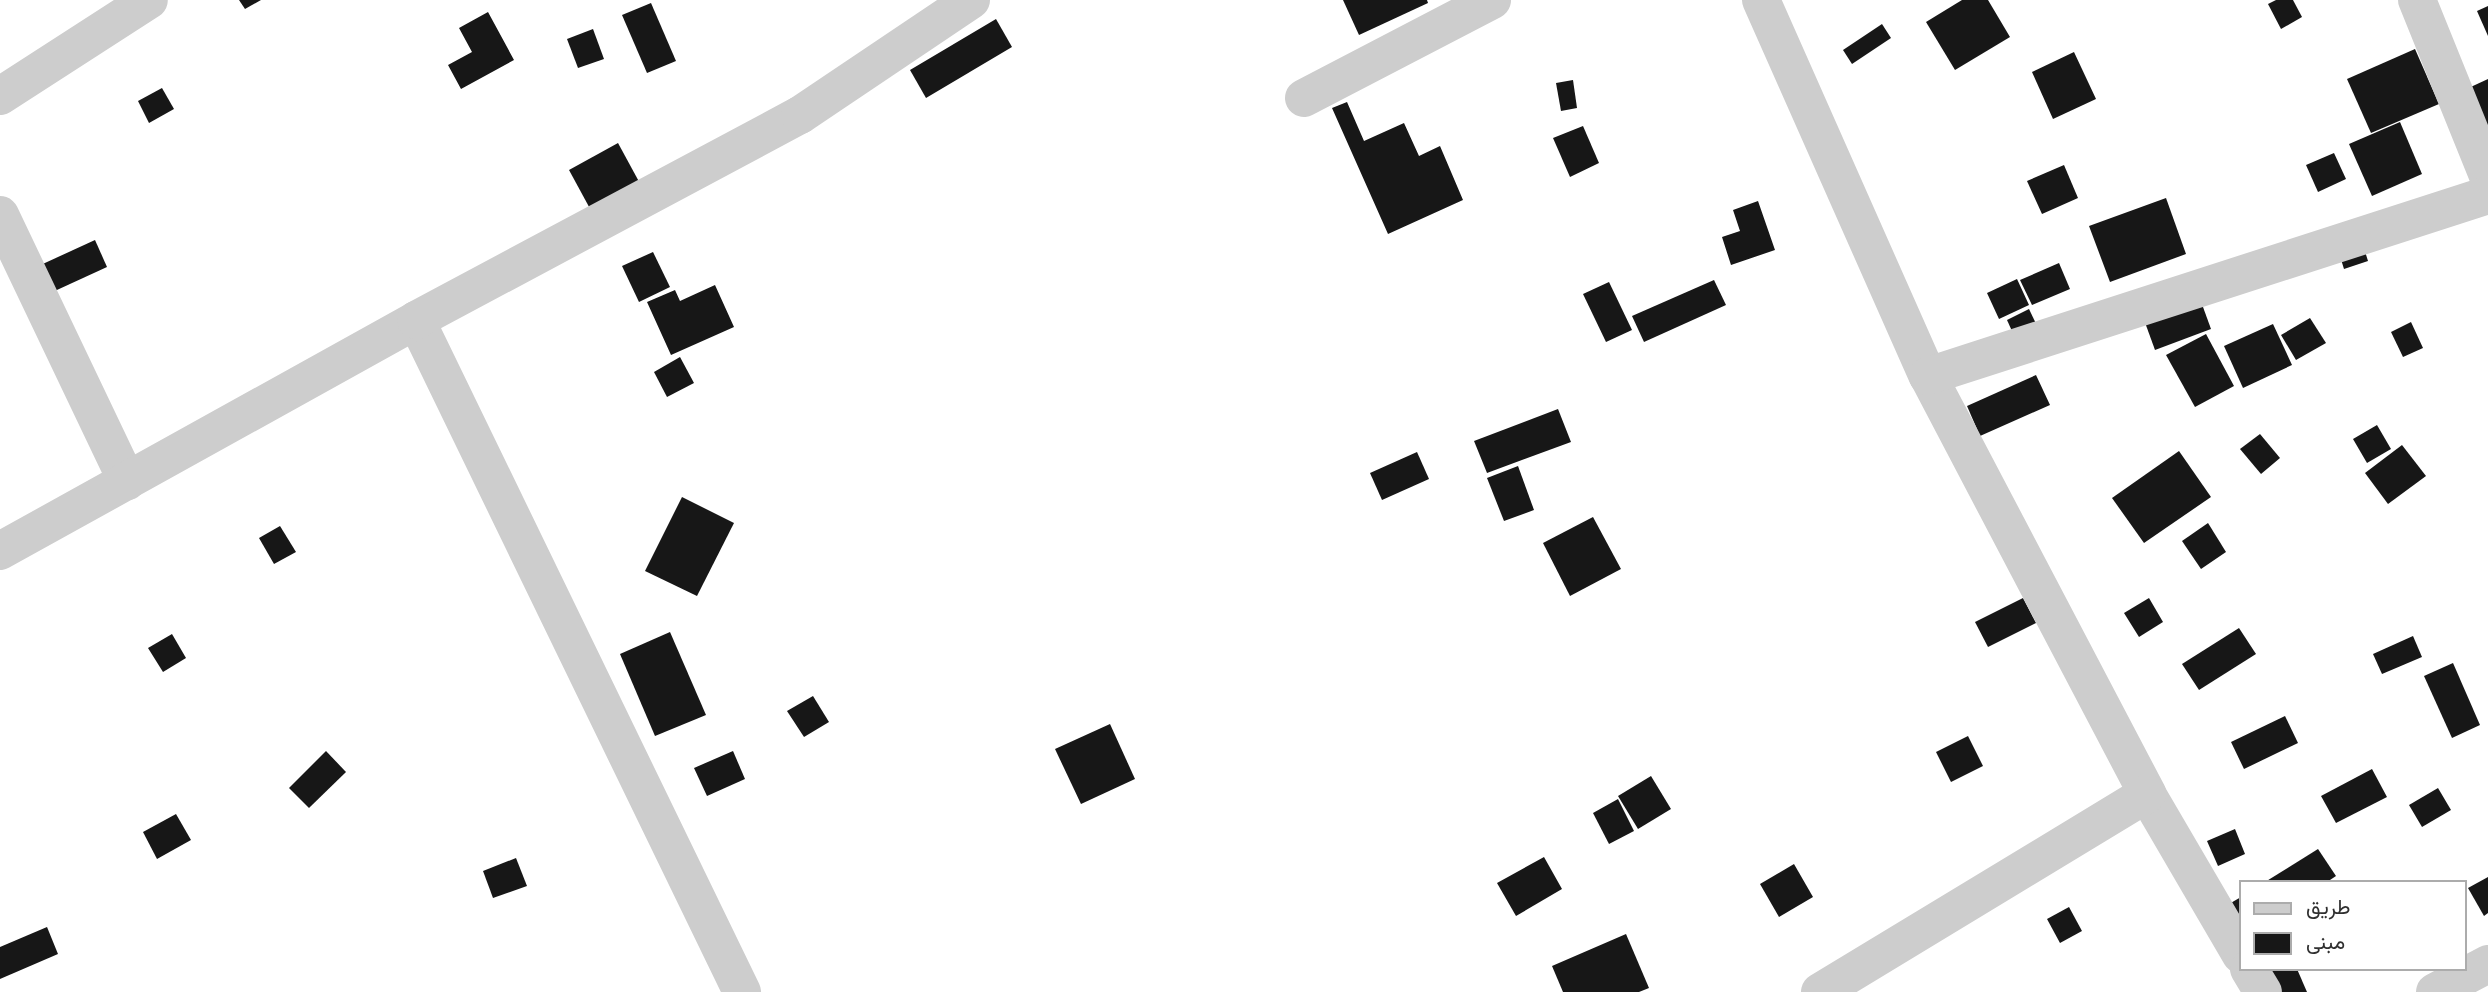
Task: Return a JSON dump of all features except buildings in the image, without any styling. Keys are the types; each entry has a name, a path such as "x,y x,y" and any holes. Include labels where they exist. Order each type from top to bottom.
{"street":[{"path":"0,96 149,0"},
{"path":"0,551 416,320 800,115 971,0"},
{"path":"1304,98 1492,0"},
{"path":"1761,0 1928,376 2147,794 2240,954"},
{"path":"2417,0 2488,176"},
{"path":"1928,376 2488,195"},
{"path":"0,215 127,481"},
{"path":"416,320 742,992"},
{"path":"1820,992 2147,794"},
{"path":"2435,992 2488,964"},
{"path":"2250,971 2263,992"}]}
